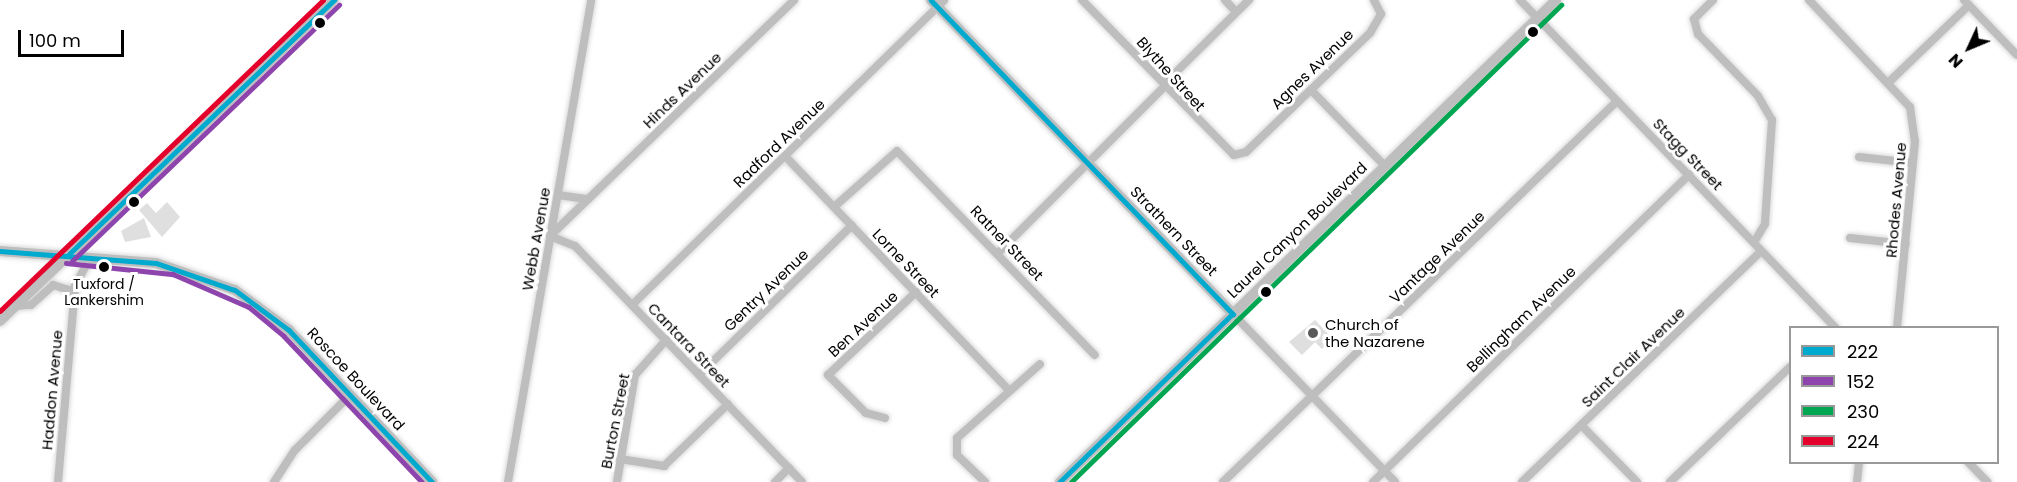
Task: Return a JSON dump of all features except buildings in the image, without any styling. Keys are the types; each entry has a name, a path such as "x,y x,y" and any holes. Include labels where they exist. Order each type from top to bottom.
{"main road":[{"path":"0,321 333,0"},
{"name":"Laurel Canyon Boulevard","path":"1060,482 1556,0"},
{"name":"Strathern Street","path":"937,2 1233,314"},
{"path":"0,251 102,258"},
{"name":"Roscoe Boulevard","path":"102,258 175,267 253,301 350,395 432,482"}],"street":[{"name":"Webb Avenue","path":"508,482 591,0"},
{"name":"Hinds Avenue","path":"550,236 794,0"},
{"name":"Blythe Street","path":"1082,0 1225,152 1246,152"},
{"path":"1225,0 1236,12"},
{"path":"998,254 1248,0"},
{"name":"Agnes Avenue","path":"1246,152 1378,23 1381,14 1374,0"},
{"name":"Stagg Street","path":"1520,0 1833,326"},
{"path":"1713,0 1694,19 1698,34 1758,96 1772,120 1765,224 1754,242"},
{"name":"Rhodes Avenue","path":"1809,0 1889,82 1910,107 1913,163 1898,326"},
{"name":"Radford Avenue","path":"632,305 785,156 937,2"},
{"path":"1889,82 1966,3 2017,55"},
{"path":"1311,90 1385,166"},
{"name":"Vantage Avenue","path":"1223,482 1617,101"},
{"name":"Ratner Street","path":"834,207 897,151 1095,355"},
{"name":"Lorne Street","path":"785,156 1007,388"},
{"path":"1859,157 1913,163"},
{"name":"Bellingham Avenue","path":"1372,482 1689,175"},
{"path":"558,195 588,199"},
{"name":"Gentry Avenue","path":"699,375 852,225"},
{"name":"Cantara Street","path":"550,236 576,246 802,482"},
{"path":"1850,238 1906,244"},
{"name":"Saint Clair Avenue","path":"1522,482 1761,250"},
{"name":"Haddon Avenue","path":"58,482 73,301 81,270 102,258"},
{"path":"15,306 31,305 53,285 69,290 73,301"},
{"name":"Ben Avenue","path":"885,418 866,413 828,375 916,292"},
{"name":"Strathern Street","path":"1233,314 1395,482"},
{"name":"Burton Street","path":"617,482 635,375 666,340"},
{"path":"985,482 954,447 964,429 1007,388 1040,364"},
{"path":"1670,482 1789,369"},
{"path":"274,482 295,450 350,395"},
{"path":"620,459 664,466 728,404"},
{"path":"1581,425 1637,482"},
{"path":"1857,482 1859,464"},
{"path":"1970,464 1987,482"},
{"path":"775,482 789,468"}],"transit line":[{"name":"224","path":"0,311 323,0"},
{"name":"222","path":"67,256 334,0"},
{"name":"222","path":"931,0 1233,314 1060,482"},
{"name":"152","path":"72,261 339,5"},
{"name":"230","path":"1071,482 1561,5"},
{"name":"222","path":"0,251 156,263 235,290 289,330 432,482"},
{"name":"152","path":"66,263 173,274 249,307 284,336 422,482"}],"place":[{"name":"Tuxford / Lankershim","path":"104,267"},
{"name":"Church of the Nazarene","path":"1313,333"}]}
